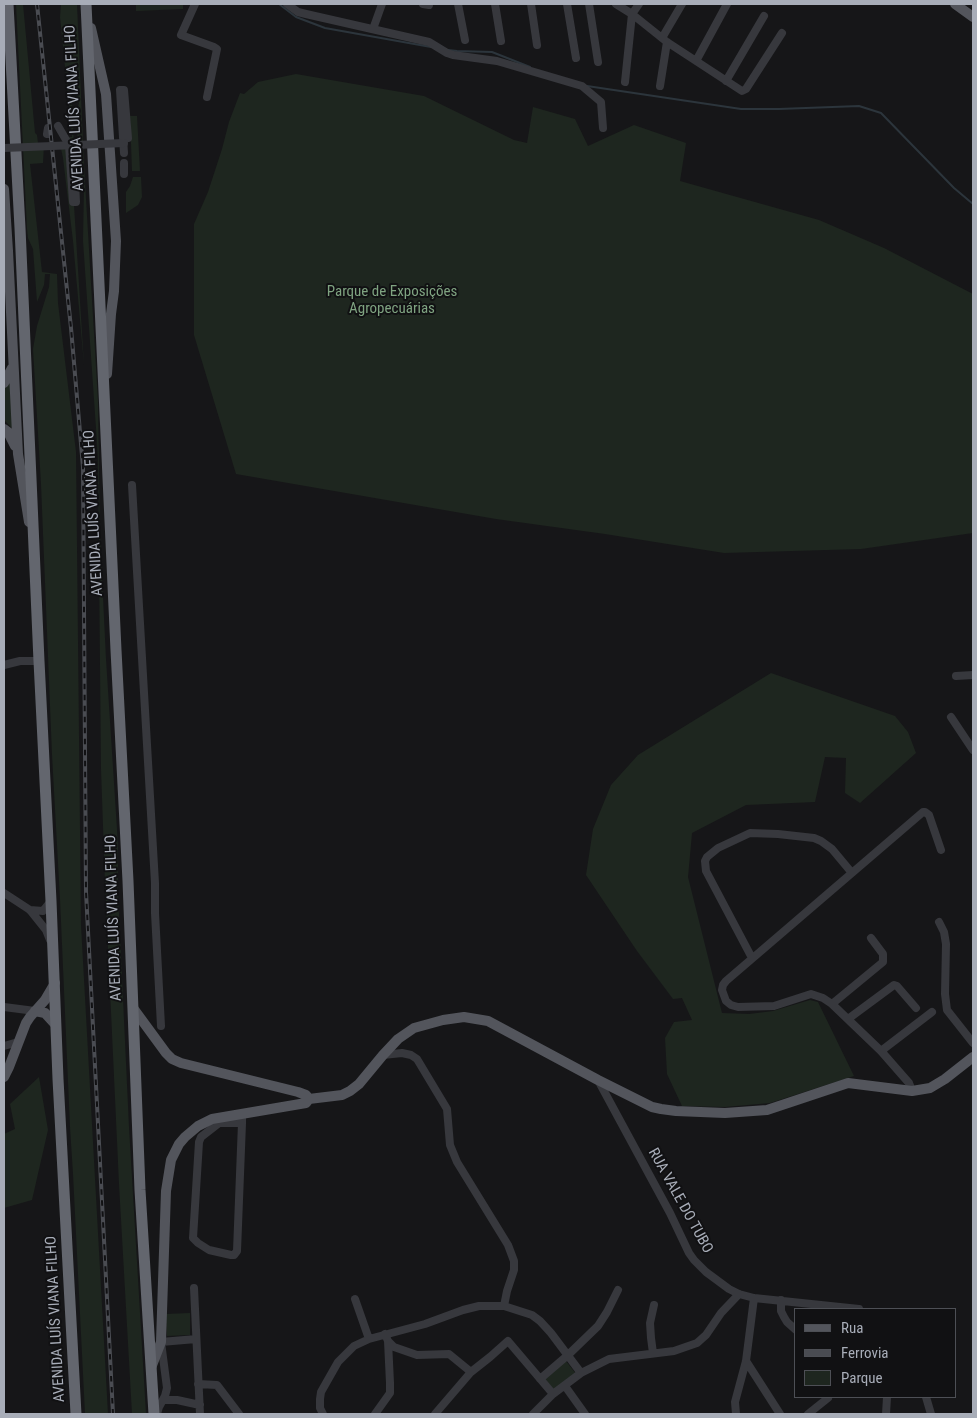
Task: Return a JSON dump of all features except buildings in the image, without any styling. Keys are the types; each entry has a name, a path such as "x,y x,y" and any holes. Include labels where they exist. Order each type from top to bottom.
{"highway":[{"name":"AVENIDA LUÍS VIANA FILHO","path":"8,4 76,1414"},
{"name":"AVENIDA LUÍS VIANA FILHO","path":"86,4 104,420 128,881 140,1190 156,1414"}],"main road":[{"name":"AVENIDA LUÍS VIANA FILHO","path":"86,4 106,94 116,241 104,420"},
{"path":"955,4 973,17"},
{"name":"AVENIDA LUÍS VIANA FILHO","path":"4,189 18,454 35,562"},
{"path":"4,383 13,364"},
{"path":"4,429 8,432 18,454"},
{"path":"4,1077 26,1023 45,1000 54,984"},
{"path":"133,1008 172,1059 181,1063 298,1092 306,1095 309,1099"},
{"path":"35,1011 45,1013 56,1025"},
{"path":"152,1368 162,1342 166,1191 172,1160 179,1144 198,1126 212,1119 242,1119 306,1103 309,1099 342,1095 359,1084 383,1055 409,1030 443,1020 464,1017 488,1022 652,1106 676,1111 725,1113 767,1110 848,1083 912,1091 930,1088 945,1080 973,1057"}],"street":[{"path":"195,4 181,36 214,46 217,49 207,97"},
{"path":"373,29 382,4"},
{"path":"458,4 465,40"},
{"path":"495,4 501,41"},
{"path":"531,4 537,45"},
{"path":"567,4 576,58"},
{"path":"589,4 598,62"},
{"path":"616,4 665,40 740,90 745,90 782,33"},
{"path":"625,82 632,14 639,4"},
{"path":"660,86 665,40 682,4"},
{"path":"696,61 727,4"},
{"path":"288,5 298,12 429,42 446,53 492,60 582,86 601,102 603,128"},
{"path":"726,81 764,16"},
{"path":"124,153 126,140 124,90 120,90 126,140"},
{"path":"58,126 70,145 73,202 76,202 74,162 72,162 74,188"},
{"path":"4,148 46,137 70,145 126,140"},
{"path":"124,163 124,174"},
{"path":"132,485 155,874 160,1024 153,1036"},
{"path":"4,665 20,661 39,661"},
{"path":"956,676 973,675"},
{"path":"951,717 973,750"},
{"path":"912,1091 909,1083 881,1051 832,1004 823,998 811,994 769,1007 744,1008 731,1005 726,1001 722,990 723,985 752,958 923,812 929,816 941,850"},
{"path":"752,958 706,871 705,861 707,857 718,848 750,833 778,834 814,838 821,841 832,849 852,873"},
{"path":"4,893 30,910 46,930 54,956"},
{"path":"30,910 43,911 51,901"},
{"path":"939,922 944,932 946,944 947,1010 973,1043"},
{"path":"832,1004 883,962 883,954 871,938"},
{"path":"848,1019 894,985 916,1008"},
{"path":"4,1007 35,1011"},
{"path":"881,1051 932,1012"},
{"path":"4,1046 18,1042"},
{"path":"383,1055 402,1053 411,1055 417,1060 448,1109 450,1145 453,1154 508,1246 514,1261 514,1270 504,1306"},
{"name":"RUA VALE DO TUBO","path":"598,1080 694,1260 706,1272 729,1289 754,1298 850,1308"},
{"path":"242,1119 237,1252 234,1255 230,1255 209,1250 193,1238 199,1142 201,1137 219,1123 242,1119"},
{"path":"194,1288 200,1414"},
{"path":"540,1379 598,1326 618,1290"},
{"path":"532,1414 553,1394 581,1373 614,1357 674,1351 697,1343 706,1335 721,1313 739,1294"},
{"path":"736,1414 734,1406 746,1361 754,1298"},
{"path":"355,1299 369,1339"},
{"path":"781,1300 781,1311 787,1322 794,1328"},
{"path":"653,1353 650,1323 654,1304"},
{"path":"323,1414 320,1408 321,1392 338,1362 349,1350 369,1339 386,1338 479,1306 504,1306 532,1315 540,1321 581,1373"},
{"path":"386,1338 394,1347 417,1355 450,1354 471,1372"},
{"path":"375,1414 390,1393 386,1338"},
{"path":"156,1414 164,1400 167,1388 162,1342 196,1339"},
{"path":"435,1414 471,1372 508,1341 553,1394"},
{"path":"746,1361 780,1414"},
{"path":"198,1384 216,1385 239,1414"},
{"path":"565,1386 585,1414"},
{"path":"812,1413 828,1398"},
{"path":"886,1414 888,1398"},
{"path":"926,1398 931,1414"},
{"path":"164,1400 178,1400 200,1405"}],"green space":[{"path":"16,4 23,4 35,133 38,143 44,144 43,163 30,164 42,272 57,274 58,303 76,452 81,925 108,1414 85,1414 33,349 37,326 49,287 50,274 45,274 44,285 37,302 33,249 28,238 27,229"},
{"path":"61,4 77,4 84,165 98,401 100,535 106,659 118,845 118,892 129,1127 146,1414 132,1414 105,883 101,769 98,457 83,241 84,186 79,185 79,154 75,109 79,103 77,100 72,102 74,205 84,365 73,241 60,144 68,142 67,137 72,137 60,17"},
{"path":"136,4 183,4 183,9 136,11"},
{"name":"Parque de Exposições Agropecuárias","path":"296,74 424,96 514,140 527,143 533,107 575,119 588,146 634,125 686,143 680,181 819,220 884,248 973,294 973,533 861,549 724,553 496,519 236,474 194,335 194,224 208,192 229,122 240,93 244,94 258,82"},
{"path":"130,116 137,116 140,171 132,171"},
{"path":"133,177 141,177 142,197 138,205 126,213 126,192"},
{"path":"11,379 13,430 4,420 4,388"},
{"path":"771,673 895,716 908,732 916,753 860,803 845,793 846,758 825,757 815,802 746,805 692,833 688,877 722,1013 749,1014 773,1011 810,1000 818,1002 854,1076 770,1103 725,1107 682,1106 667,1074 665,1038 674,1022 692,1020 682,998 673,999 637,951 586,875 593,829 611,785 638,755"},
{"path":"39,1077 48,1130 32,1200 4,1208 4,1134 15,1129 10,1104"},
{"path":"190,1313 190,1335 167,1336 166,1314"},
{"path":"566,1361 576,1374 553,1392 543,1379"}],"waterway":[{"path":"279,4 296,17 325,28 431,47"},
{"path":"448,50 492,52 530,67"},
{"path":"587,86 741,109 859,106 881,113 954,188 973,204"}],"railway":[{"path":"37,4 71,328 83,467 86,892 113,1414"}]}
